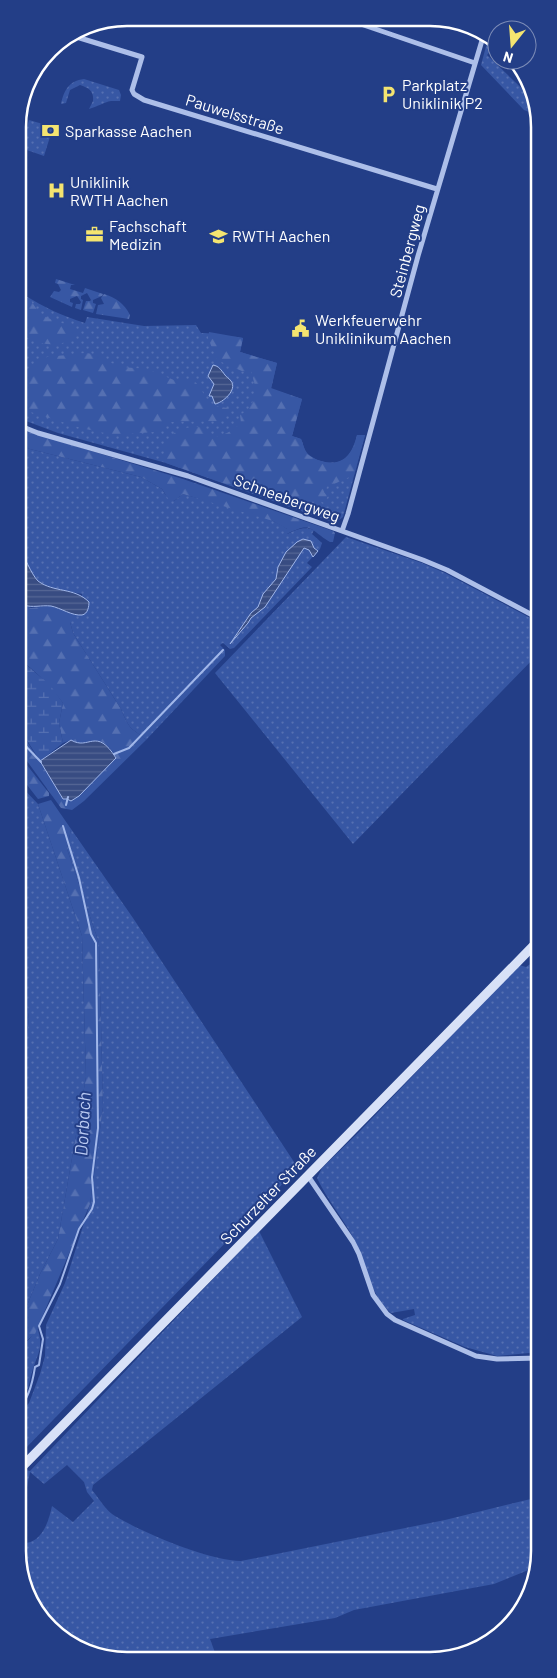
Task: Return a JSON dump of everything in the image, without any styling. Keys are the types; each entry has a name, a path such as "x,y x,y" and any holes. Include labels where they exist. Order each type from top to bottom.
{"street":[{"path":"367,26 476,63"},
{"name":"Pauwelsstraße","path":"81,38 142,57 132,90 134,94 144,100 437,189"},
{"name":"Steinbergweg","path":"342,531 437,189 482,41"},
{"name":"Schneebergweg","path":"26,428 188,476 342,531 447,570 531,614"},
{"name":"Schurzelter Straße","path":"26,1463 531,948"},
{"path":"308,1176 353,1242 373,1295 387,1314 411,1328 476,1356 497,1359 531,1358"}],"green space":[{"path":"487,44 487,70 503,70 523,90 530,112 524,110 481,65"},
{"path":"84,79 119,90 121,95 120,101 111,101 89,109 93,101 92,92 80,85 70,90 66,103 61,104 68,87 74,82"},
{"path":"29,120 53,127 44,156 26,150 26,130"},
{"path":"56,279 75,285 71,285 70,289 83,293 85,288 103,294 93,300 93,303 96,304 93,313 83,310 86,301 91,300 87,293 81,296 83,300 81,310 75,308 76,304 81,302 77,296 70,299 70,302 73,303 72,307 50,297 54,291 59,292 61,290 58,284 55,283"},
{"path":"104,294 122,304 130,315 129,319 96,314 98,305 104,304 101,298"},
{"path":"26,296 53,311 85,323 87,317 144,326 196,325 201,333 243,338 240,352 277,363 271,389 302,399 292,436 301,439 309,455 318,460 329,462 341,461 349,454 357,435 365,435 343,517 338,521 332,522 166,463 58,433 26,421"},
{"path":"26,297 44,316 65,324 76,333 71,341 64,343 49,344 26,337"},
{"path":"209,332 243,338 240,352 277,363 271,388 302,399 292,436 301,439 307,454 318,460 335,463 346,458 350,453 357,435 365,435 354,475 334,484 330,482 324,492 328,496 324,503 314,498 311,505 292,507 166,463 166,446 172,434 184,428 192,427 201,427 210,437 227,433 241,423 240,415 248,410 257,394 251,370 244,372 217,360 208,338"},
{"path":"86,353 101,355 109,362 121,367 147,369 174,380 193,380 199,386 211,406 228,408 231,411 222,421 169,422 154,432 114,435 81,428 26,411 26,372 47,357"},
{"path":"26,431 183,479 333,531 335,533 333,542 306,528 287,534 287,529 273,521 183,494 174,501 169,500 162,489 141,477 26,448"},
{"path":"26,448 141,477 162,489 174,501 183,494 252,513 278,523 287,529 287,534 300,529 314,530 312,534 322,543 320,549 307,563 312,567 234,648 230,649 223,643 220,645 225,650 225,656 146,740 129,725 73,633 70,612 82,615 82,594 49,587 38,580 31,572 26,561"},
{"path":"346,537 422,563 445,573 531,618 531,661 353,844 215,673"},
{"path":"26,606 31,608 50,606 70,612 73,633 129,725 146,740 84,801 72,810 61,808 26,760 26,738 63,799 70,799 116,757 109,748 98,741 83,743 71,740 63,743 59,723 63,703 26,664"},
{"path":"26,665 50,685 63,703 59,723 63,743 40,761 26,739"},
{"path":"26,764 49,793 49,796 38,799 26,784"},
{"path":"26,791 38,804 82,936 86,1077 58,1239 40,1274 26,1308 26,1041 29,1018 26,1001"},
{"path":"51,800 71,829 67,849 99,943 103,1107 90,1204 35,1334 26,1341 26,1308 40,1274 58,1239 86,1077 82,936 38,804"},
{"path":"71,829 133,918 298,1168 26,1448 26,1406 40,1374 45,1356 46,1325 65,1283 90,1204 103,1107 99,943 67,849"},
{"path":"531,964 531,1353 497,1356 465,1347 403,1320 415,1315 414,1309 391,1313 373,1289 355,1241 317,1178 322,1168 519,965 526,967"},
{"path":"26,1001 29,1018 26,1041"},
{"path":"259,1231 302,1317 93,1485 92,1490 106,1508 127,1523 159,1538 212,1556 241,1561 445,1520 531,1499 530,1564 529,1570 494,1584 354,1610 335,1618 210,1639 215,1652 121,1652 107,1650 77,1638 66,1631 47,1612 32,1583 26,1557 26,1543 41,1534 47,1523 52,1506 73,1522 94,1501 87,1492 84,1482 67,1465 44,1484 30,1472 26,1488 26,1470 30,1471"},
{"path":"37,1327 40,1338 39,1351 28,1389 26,1389 26,1342"}],"shaded area":[{"path":"213,365 220,368 233,385 228,396 215,404 212,396 209,396 214,384 208,376"},
{"path":"303,539 311,541 314,548 318,551 313,557 309,550 304,548 265,607 251,618 230,644 251,613 258,607 263,594 276,579 278,567 286,552"},
{"path":"26,561 38,581 44,585 77,594 89,602 87,612 82,615 51,606 26,605"},
{"path":"71,740 77,743 98,741 103,743 116,758 79,796 71,801 63,799 40,761"}],"waterway":[{"path":"114,754 129,748 223,650"},
{"name":"Dorbach","path":"26,746 41,762"},
{"name":"Dorbach","path":"66,805 68,797"},
{"name":"Dorbach","path":"26,1397 32,1383 35,1367 39,1365 43,1339 39,1326 60,1284 79,1229 92,1209 94,1202 92,1177 98,1128 96,943 91,934 79,878 63,826"}],"place":[{"name":"Parkplatz Uniklinik P2","path":"388,94"},
{"name":"Sparkasse Aachen","path":"51,131"},
{"name":"Uniklinik RWTH Aachen","path":"56,191"},
{"name":"Fachschaft Medizin","path":"95,235"},
{"name":"RWTH Aachen","path":"218,236"},
{"name":"Werkfeuerwehr Uniklinikum Aachen","path":"301,329"}]}
